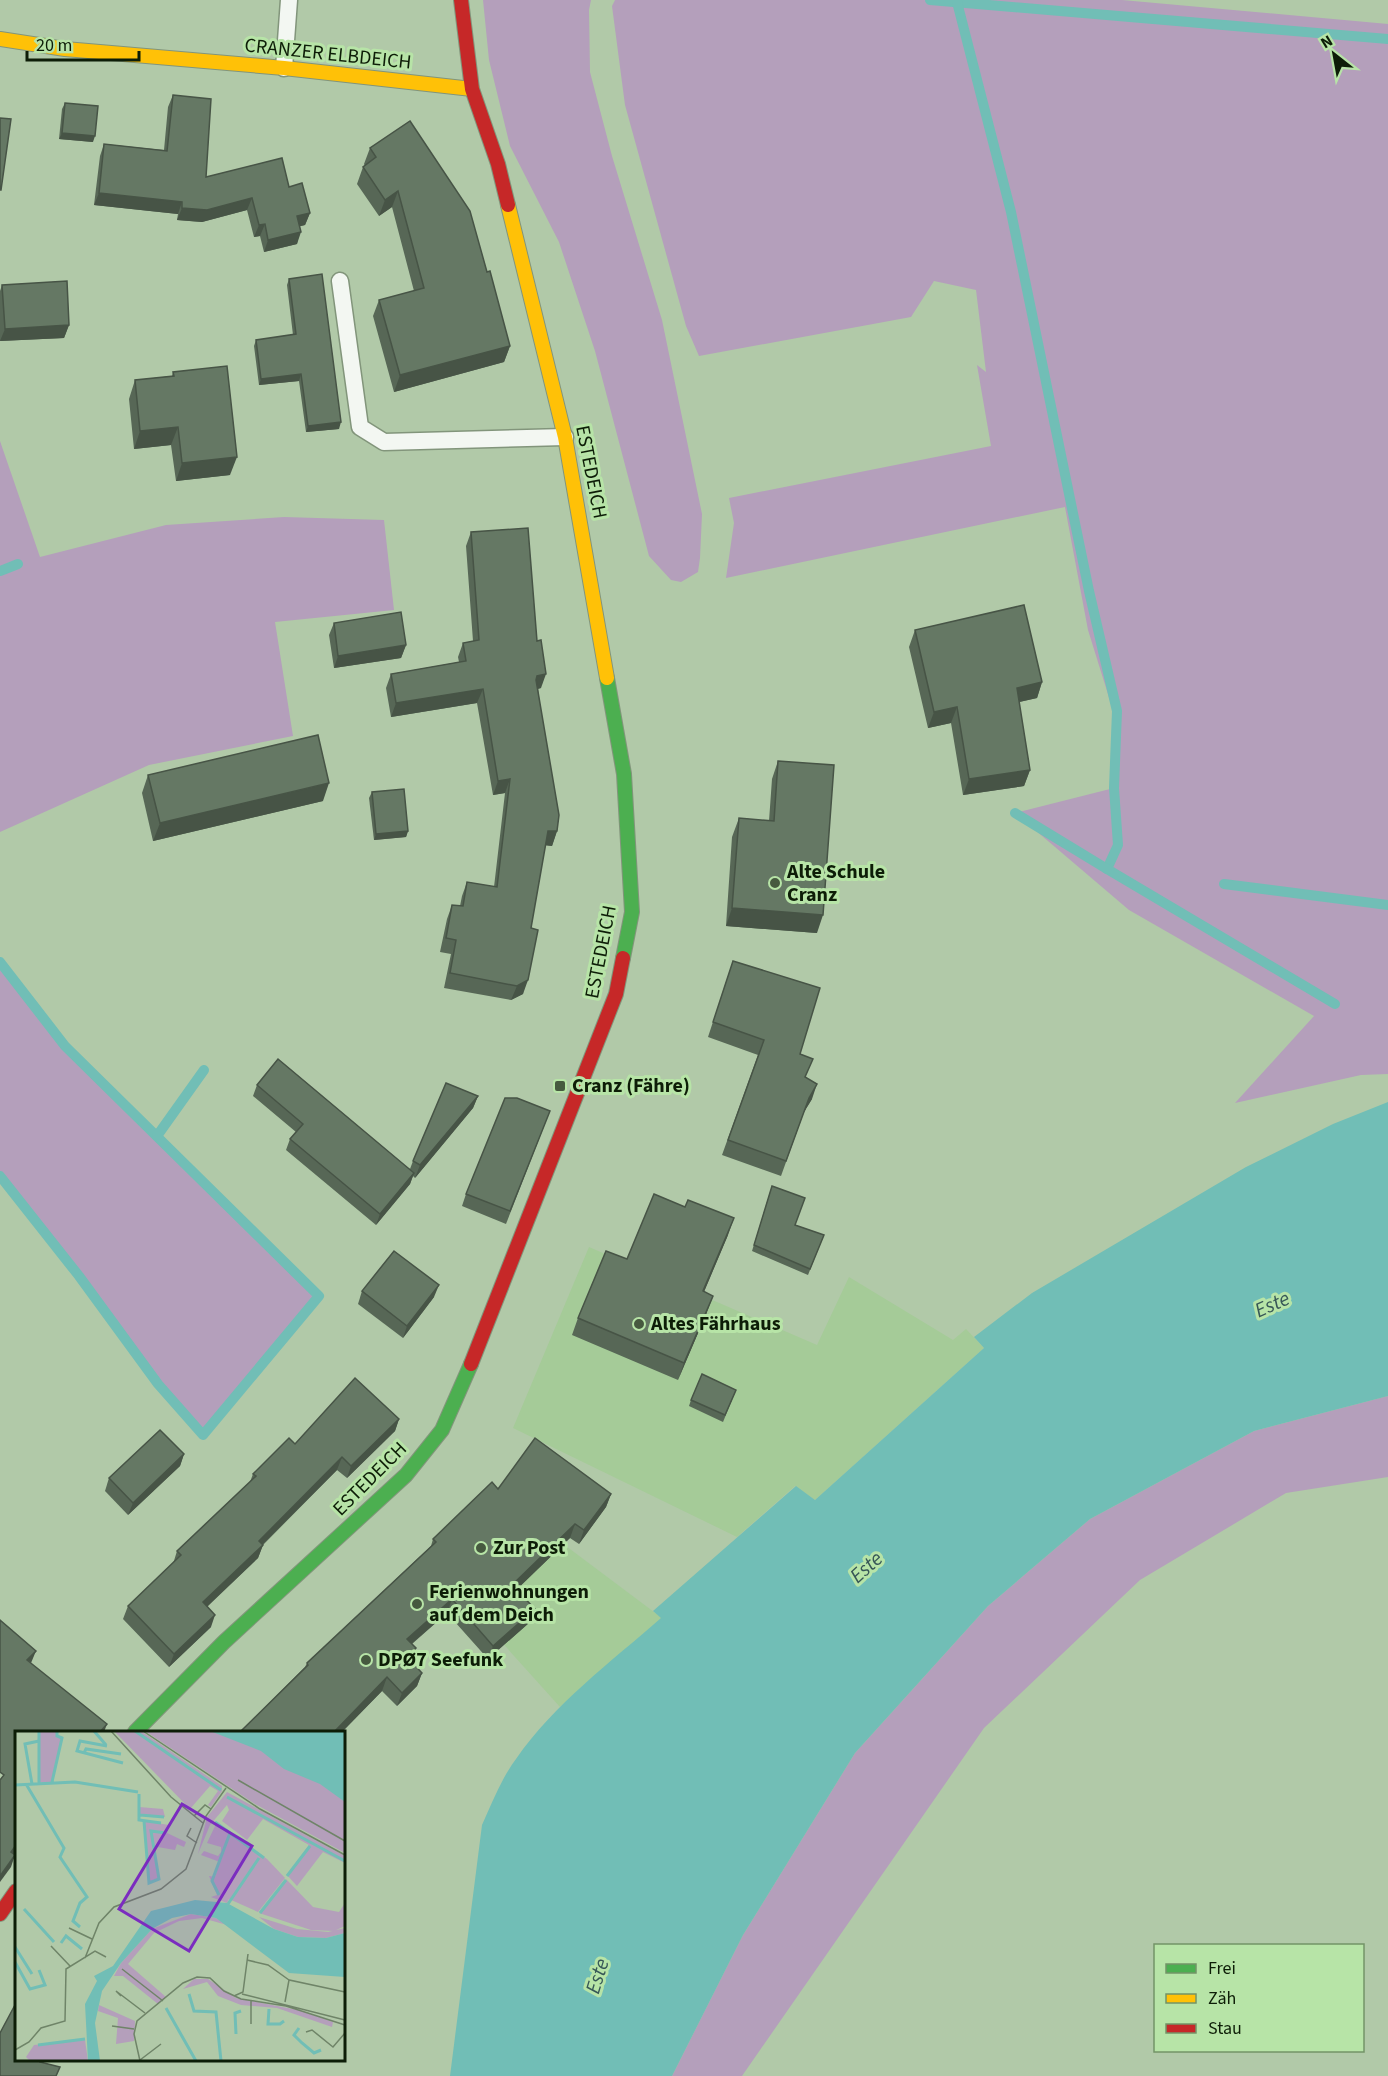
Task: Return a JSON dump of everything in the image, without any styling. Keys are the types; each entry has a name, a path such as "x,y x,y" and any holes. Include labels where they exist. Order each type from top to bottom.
{"street":[{"name":"ESTEDEICH","path":"136,1731 224,1642 406,1475 442,1430 462,1387 616,994 632,912 624,774 565,437 498,164 472,89 461,0"},
{"name":"CRANZER ELBDEICH","path":"0,39 65,49 284,68 472,89"},
{"path":"0,1914 15,1892"}],"lane":[{"path":"284,68 289,0"},
{"path":"340,280 360,427 384,442 565,437"}],"shaded area":[{"path":"483,0 591,0 589,10 590,72 612,156 662,320 702,514 698,572 681,582 671,580 649,556 595,351 559,242 510,146 489,60"},
{"path":"615,0 1122,0 1388,24 1388,1074 1361,1075 1235,1103 1314,1016 1129,910 1015,813 1114,788 1116,720 1088,630 1065,507 726,578 734,523 729,498 991,446 977,365 986,372 976,290 934,281 911,317 699,356 686,326 625,105 612,6"},
{"path":"0,441 40,557 166,525 284,517 384,520 394,610 275,622 293,736 149,765 0,832"},
{"path":"0,962 65,1046 319,1296 203,1435 158,1384 79,1276 0,1176"},
{"path":"589,1247 817,1345 849,1277 953,1340 966,1329 984,1348 815,1500 795,1486 737,1537 513,1428"},
{"path":"1388,1396 1388,1477 1286,1493 1140,1580 984,1728 742,2076 672,2076 743,1935 855,1753 988,1606 1090,1519 1254,1431"},
{"path":"494,1492 662,1618 560,1707 427,1559"}],"water":[{"name":"Este","path":"1388,1102 1388,1396 1254,1431 1090,1519 988,1606 855,1753 743,1935 672,2076 450,2076 482,1825 511,1767 531,1739 565,1702 661,1618 653,1611 796,1486 815,1500 984,1348 974,1337 1032,1293 1246,1167 1333,1124"}],"building":[{"path":"173,95 211,99 206,177 282,158 289,187 302,183 310,213 297,216 301,232 268,240 265,224 259,225 252,198 207,210 182,208 182,202 99,193 104,144 167,151"},
{"path":"65,103 98,106 95,136 62,133"},
{"path":"0,118 11,119 1,190 0,190"},
{"path":"410,121 470,211 487,272 490,271 510,346 400,375 379,300 424,288 398,191 385,200 363,167 376,157 370,148"},
{"path":"322,274 341,422 308,426 301,374 261,379 256,340 296,334 289,279"},
{"path":"67,281 69,325 5,329 2,285"},
{"path":"227,366 237,457 182,463 178,427 140,431 135,380 174,376 173,372"},
{"path":"528,528 537,641 541,640 546,674 537,676 536,680 559,815 557,831 548,831 531,928 538,930 528,980 517,986 450,973 456,940 446,938 452,905 463,906 467,882 497,887 510,779 498,781 483,689 396,703 391,674 466,661 463,643 479,640 471,532"},
{"path":"1024,605 1042,682 1017,688 1030,770 969,779 957,707 934,712 915,630"},
{"path":"401,612 406,645 338,656 334,623"},
{"path":"318,735 329,783 160,823 148,775"},
{"name":"Alte Schule Cranz","path":"778,761 834,765 823,915 732,908 739,818 774,821"},
{"path":"404,789 408,831 376,834 372,792"},
{"path":"733,961 820,988 800,1054 813,1059 805,1077 817,1084 809,1098 786,1161 728,1140 764,1040 713,1022"},
{"path":"278,1059 414,1173 380,1214 290,1139 303,1124 257,1085"},
{"path":"446,1083 478,1096 420,1165 413,1161"},
{"path":"505,1098 517,1098 550,1111 510,1211 466,1194"},
{"path":"772,1186 805,1198 795,1225 824,1235 810,1269 754,1245"},
{"path":"654,1194 685,1207 688,1200 734,1218 703,1291 713,1296 684,1363 578,1318 606,1251 627,1259"},
{"path":"394,1251 439,1285 407,1326 362,1291"},
{"path":"702,1374 736,1390 725,1415 691,1400"},
{"path":"355,1378 399,1419 351,1466 342,1457 259,1541 263,1545 203,1602 215,1615 174,1654 128,1606 181,1555 177,1551 256,1476 253,1474 289,1438 295,1444"},
{"path":"160,1430 184,1454 133,1503 109,1478"},
{"path":"535,1438 611,1494 584,1530 575,1524 512,1585 535,1609 493,1646 452,1599 407,1639 416,1648 407,1657 422,1673 402,1693 387,1677 335,1731 241,1731 308,1665 307,1663 436,1542 433,1539 492,1482 498,1489"},
{"path":"0,1620 36,1651 27,1660 107,1724 101,1731 15,1731 15,1846 11,1852 15,1855 0,1876 0,1780 4,1775 0,1772"},
{"path":"15,2005 15,2061 40,2061 60,2067 56,2076 0,2076 0,2033"}],"waterway":[{"path":"930,0 1388,39"},
{"path":"957,2 1011,212 1089,591 1117,711 1114,788 1118,845 1107,869 1335,1004"},
{"path":"0,571 18,564"},
{"path":"1015,813 1107,869"},
{"path":"1224,884 1388,905"},
{"path":"0,962 65,1046 319,1296 203,1435 158,1384 79,1276 0,1176"},
{"path":"157,1136 204,1070"}],"traffic: fast":[{"path":"607,678 624,774 632,912 623,958"},
{"path":"136,1731 224,1642 406,1475 442,1430 471,1364"}],"traffic: slow":[{"path":"0,39 65,49 284,68 472,89"},
{"path":"508,205 565,437 607,678"}],"traffic: jam":[{"path":"461,0 472,89 498,164 508,205"},
{"path":"471,1364 616,994 623,958"},
{"path":"0,1914 15,1892"}],"place":[{"name":"Alte Schule Cranz","path":"775,883"},
{"name":"Cranz (Fähre)","path":"560,1086"},
{"name":"Altes Fährhaus","path":"639,1324"},
{"name":"Zur Post","path":"481,1548"},
{"name":"Ferienwohnungen auf dem Deich","path":"417,1604"},
{"name":"DPØ7 Seefunk","path":"366,1660"}]}
